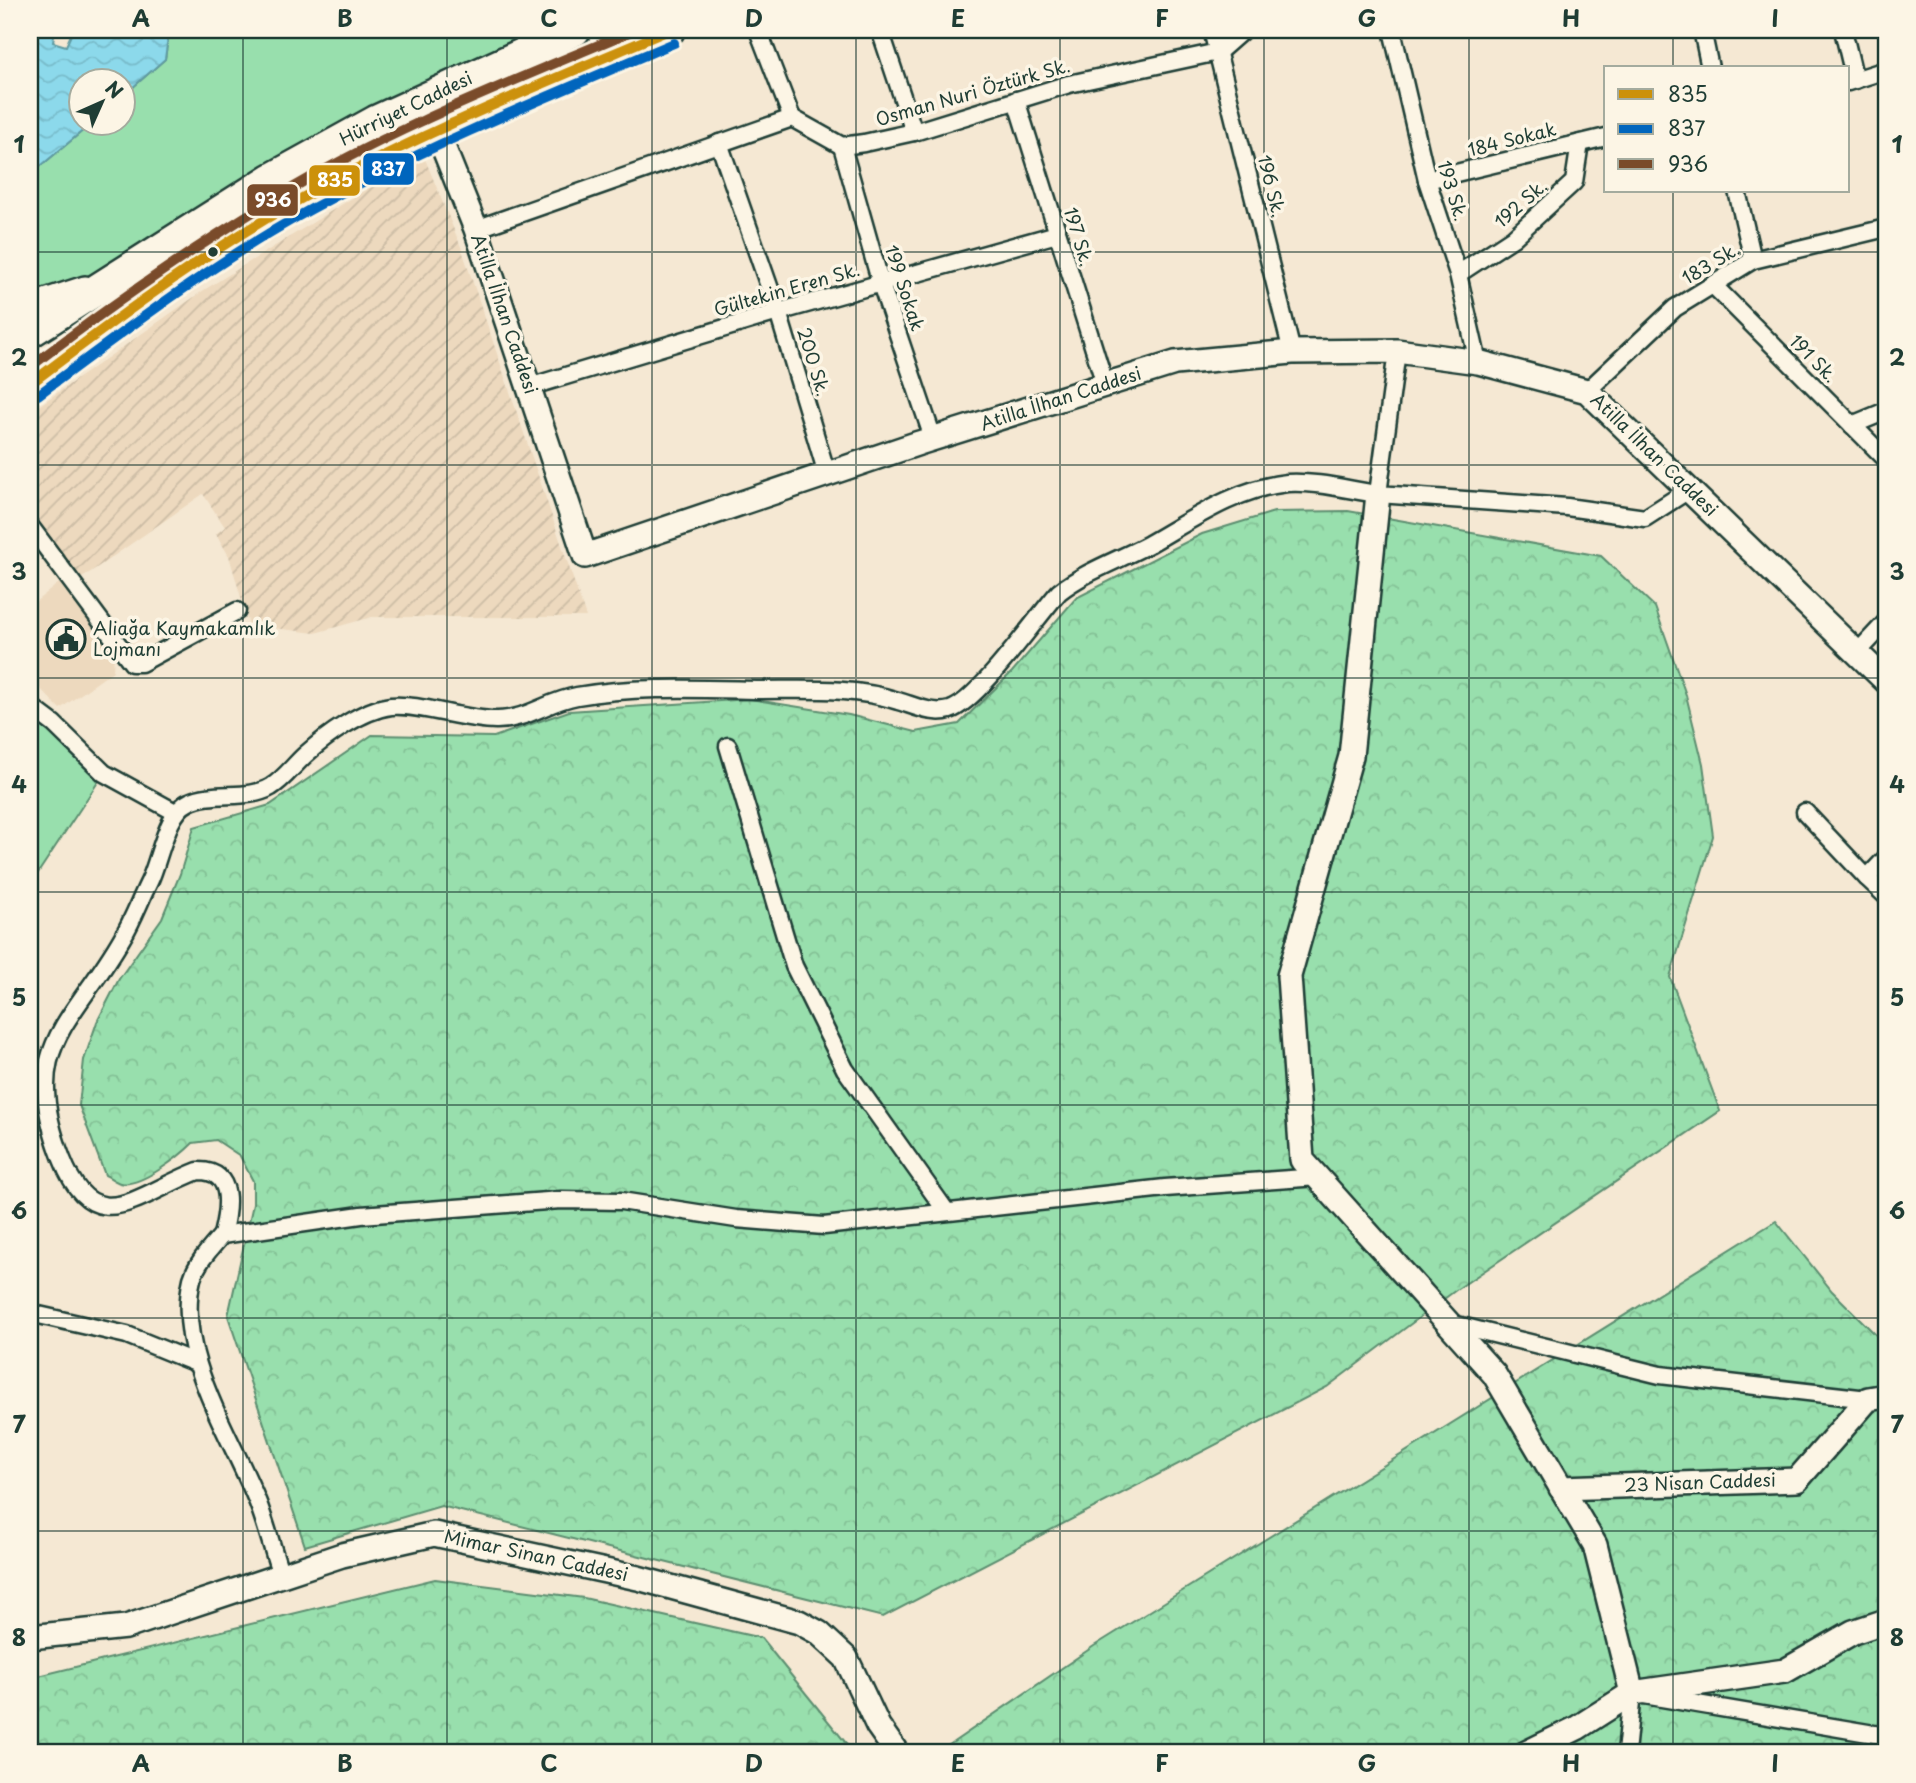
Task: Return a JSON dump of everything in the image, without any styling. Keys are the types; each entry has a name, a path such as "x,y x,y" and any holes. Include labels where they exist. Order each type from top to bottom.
{"highway":[{"name":"Hürriyet Caddesi","path":"30,332 271,178 376,121 575,30"},
{"name":"Hürriyet Caddesi","path":"30,384 132,307 287,207 436,129 669,30"}],"street":[{"path":"758,30 792,118 842,146"},
{"path":"880,30 914,132"},
{"name":"196 Sk.","path":"1212,30 1292,352"},
{"name":"Osman Nuri Öztürk Sk.","path":"842,146 914,132 1069,84 1218,52 1244,30"},
{"name":"193 Sk.","path":"1392,30 1427,180 1458,274 1478,362"},
{"path":"1702,30 1710,66"},
{"path":"1843,30 1849,66"},
{"path":"1852,81 1886,71"},
{"name":"197 Sk.","path":"1016,100 1105,384"},
{"path":"475,229 792,118"},
{"name":"Atilla İlhan Caddesi","path":"436,129 475,229 585,556 827,474 1175,363 1292,352 1397,351 1478,362 1587,391 1886,681"},
{"name":"184 Sokak","path":"1427,180 1604,137"},
{"name":"200 Sk.","path":"719,143 778,312 827,474"},
{"name":"192 Sk.","path":"1458,274 1513,239 1574,182 1580,143"},
{"name":"199 Sokak","path":"842,146 881,284 934,441"},
{"path":"1737,192 1753,260"},
{"name":"183 Sk.","path":"1587,391 1675,308 1753,260 1886,228"},
{"name":"Gültekin Eren Sk.","path":"529,387 778,312 1057,234"},
{"path":"30,306 121,275"},
{"name":"191 Sk.","path":"1713,285 1886,459"},
{"path":"1397,351 1378,494 1351,756 1289,976 1302,1160 1494,1374 1595,1545 1632,1693 1626,1753"},
{"path":"1852,425 1886,411"},
{"path":"281,1575 258,1503 196,1363 191,1315 192,1280 198,1265 222,1235 229,1205 219,1178 209,1171 198,1171 115,1206 93,1205 84,1199 69,1178 50,1127 47,1097 52,1046 62,1026 122,938 159,862 175,812 193,800 268,789 332,735 363,715 391,706 492,720 519,719 572,697 605,692 744,690 861,693 944,712 967,701 1059,592 1084,575 1150,543 1201,512 1252,491 1288,483 1378,494 1567,507 1645,518 1690,489"},
{"path":"31,528 135,664 237,611"},
{"path":"1858,652 1886,622"},
{"path":"30,706 54,724 104,773 175,812"},
{"path":"728,746 794,966 845,1069 946,1211"},
{"path":"1805,812 1886,896"},
{"path":"1867,878 1886,858"},
{"path":"222,1235 361,1215 561,1200 621,1201 736,1219 824,1226 1165,1188 1318,1177"},
{"path":"30,1313 127,1335 196,1363"},
{"path":"1447,1322 1660,1375 1877,1397"},
{"name":"23 Nisan Caddesi","path":"1561,1488 1797,1480 1877,1397"},
{"name":"Mimar Sinan Caddesi","path":"30,1637 126,1627 342,1555 434,1534 638,1578 799,1622 820,1633 846,1658 878,1726 897,1753"},
{"path":"1526,1753 1577,1728 1632,1693 1785,1671 1853,1632 1886,1621"},
{"path":"1632,1693 1886,1736"}],"shaded area":[{"path":"423,154 461,247 586,617 372,617 315,633 249,625 229,556 216,534 225,527 203,494 79,580 30,507 30,412 204,290"},
{"name":"Aliağa Kaymakamlık Lojmanı","path":"59,583 114,655 113,671 60,709 30,678 30,606"}],"green space":[{"path":"169,30 575,30 121,275 30,306 30,175 76,136 136,136 136,85 165,59"},
{"path":"1348,511 1601,556 1655,607 1686,695 1703,764 1713,836 1670,977 1720,1111 1456,1290 1327,1387 883,1617 441,1506 305,1546 228,1316 253,1204 253,1181 240,1156 216,1140 193,1143 169,1163 138,1181 118,1182 105,1175 79,1105 84,1060 97,1022 119,979 162,918 180,874 194,827 270,805 372,735 494,737 569,711 750,699 849,715 916,732 959,724 1012,672 1076,598 1202,534 1274,512"},
{"path":"30,706 104,773 30,885"},
{"path":"1776,1221 1832,1291 1886,1345 1886,1753 939,1752 1094,1646"},
{"path":"435,1579 584,1598 761,1638 854,1753 30,1753 30,1678"}],"water":[{"path":"30,30 55,30 53,42 66,46 73,30 169,30 165,59 136,85 136,66 66,66 66,136 76,136 30,175"}],"transit line":[{"name":"936","path":"30,367 183,257 321,171 453,107 634,30"},
{"name":"835","path":"30,384 188,269 288,206 428,134 669,30"},
{"name":"837","path":"38,395 196,280 295,218 435,147 674,43"}],"place":[{"name":"Aliağa Kaymakamlık Lojmanı","path":"66,639"}]}
